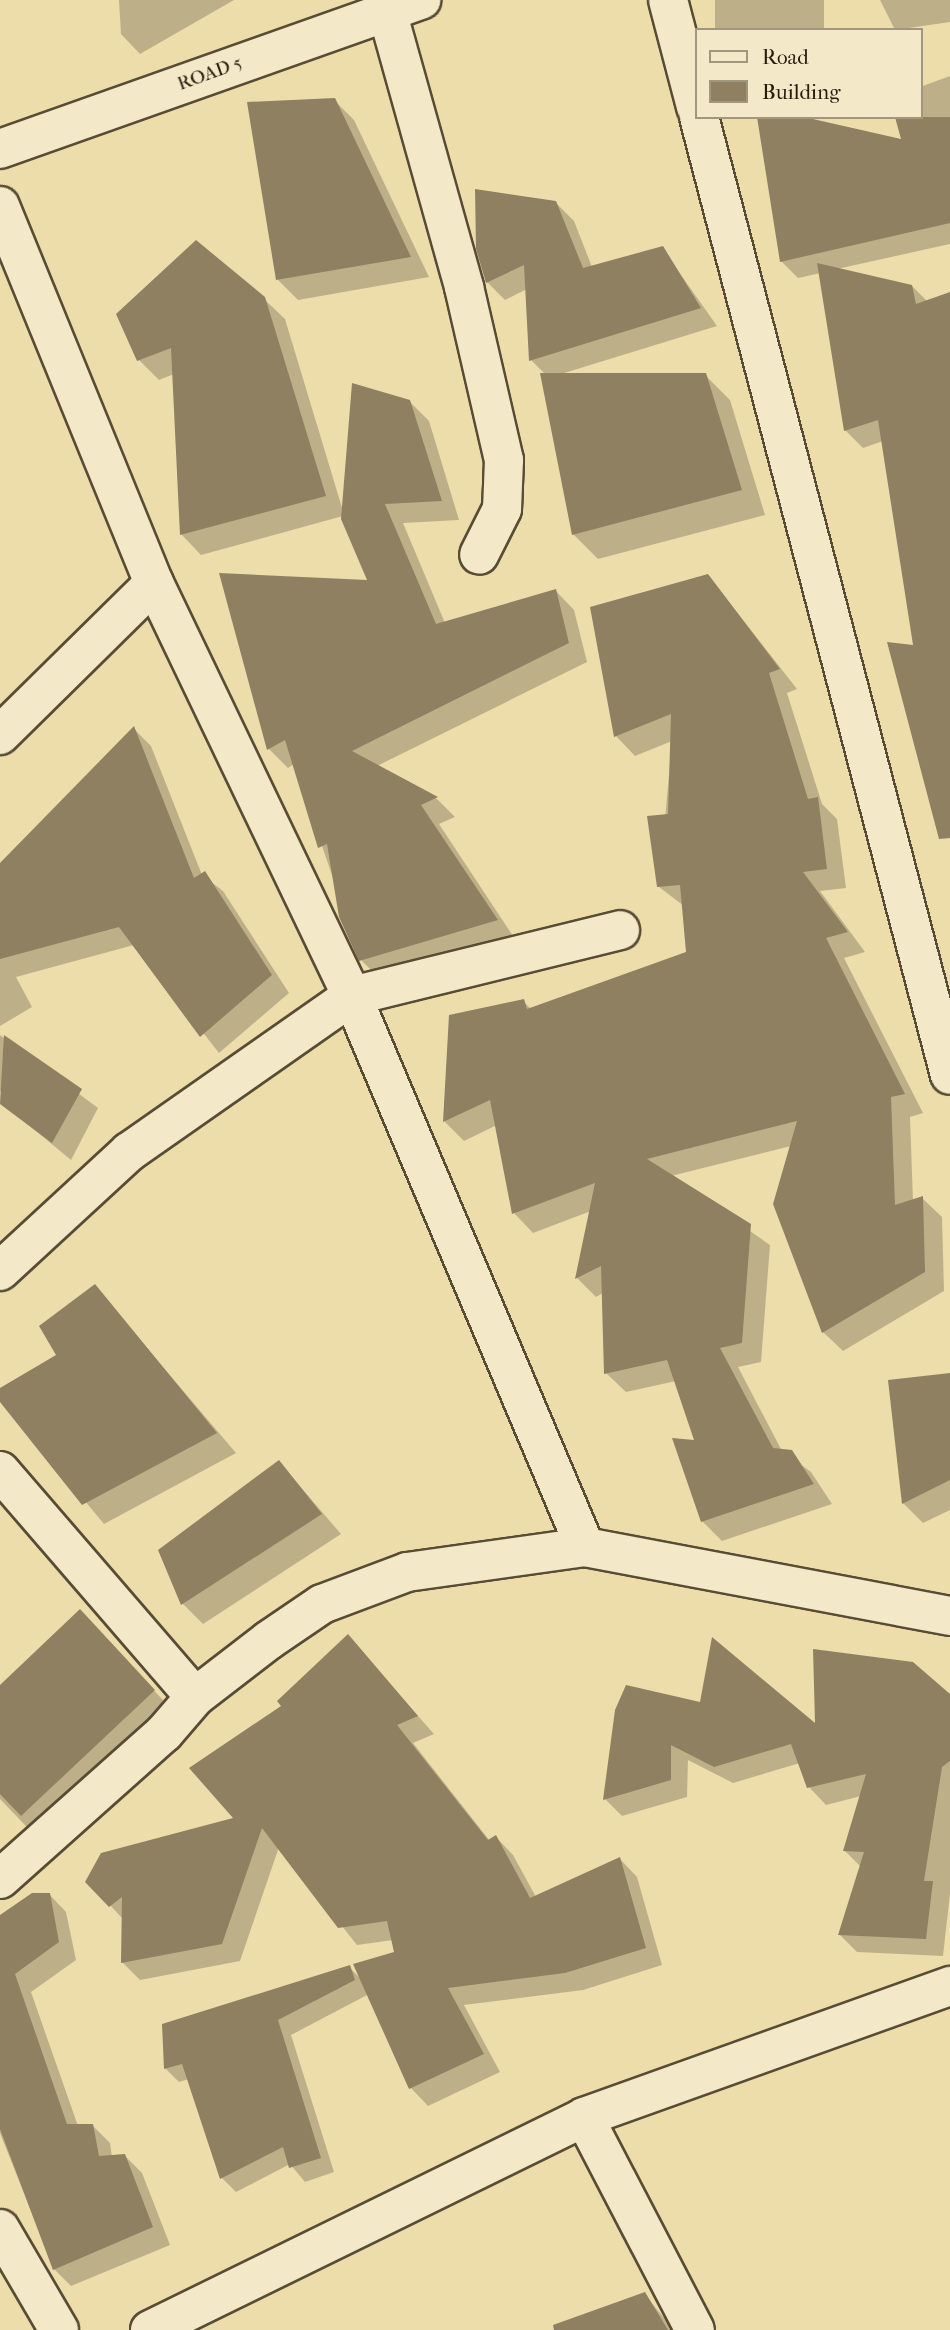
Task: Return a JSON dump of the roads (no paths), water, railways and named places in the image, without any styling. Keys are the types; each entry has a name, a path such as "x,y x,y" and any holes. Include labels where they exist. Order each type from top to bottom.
{"street":[{"path":"668,0 694,99"},
{"path":"404,6 504,460 502,509 480,555"},
{"name":"ROAD 5","path":"0,149 404,6"},
{"path":"700,119 950,1075"},
{"path":"0,206 154,583 352,996 585,1547"},
{"path":"0,735 154,583"},
{"path":"0,1271 129,1152 352,996 620,930"},
{"path":"0,1471 195,1696"},
{"path":"0,1880 164,1733 195,1696 322,1604 407,1572 585,1547 950,1616"},
{"path":"150,2330 584,2118 950,1986"},
{"path":"584,2118 695,2330"},
{"path":"0,2229 59,2330"}]}
